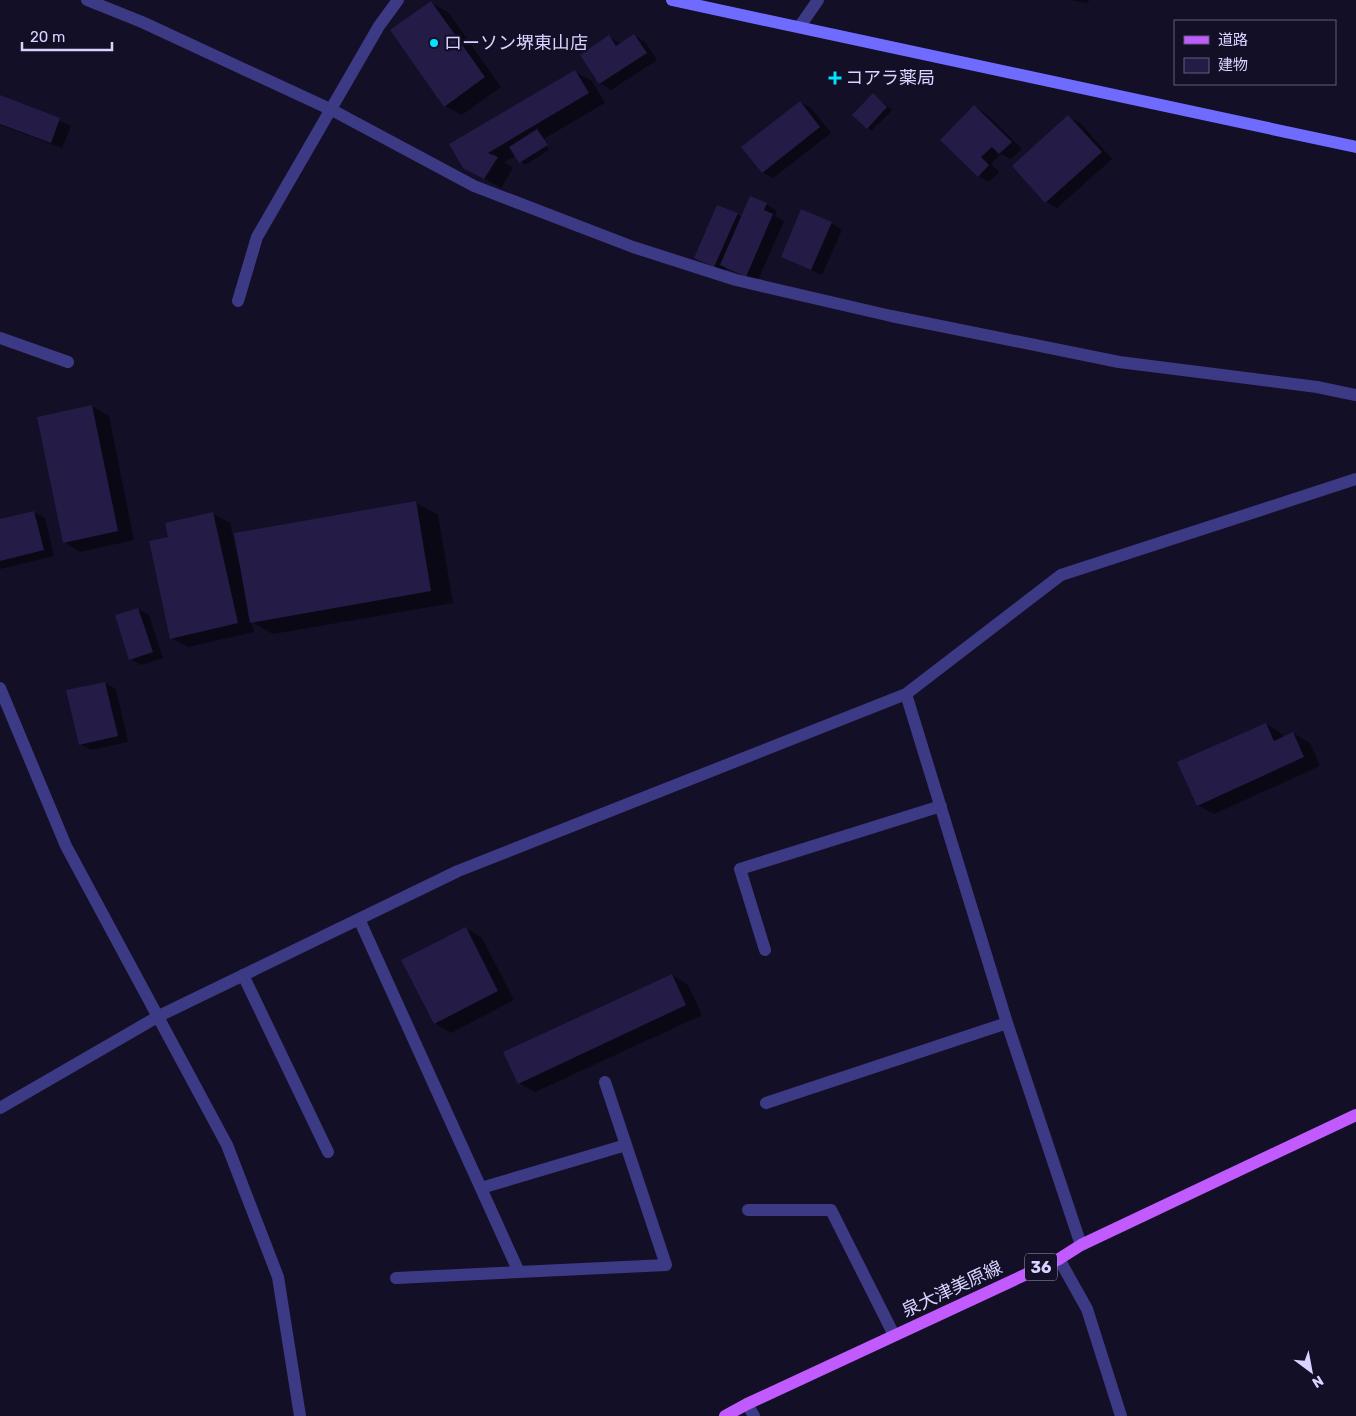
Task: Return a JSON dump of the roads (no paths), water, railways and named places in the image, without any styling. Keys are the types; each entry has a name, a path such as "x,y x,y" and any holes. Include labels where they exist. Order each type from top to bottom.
{"main road":[{"name":"泉大津美原線","path":"725,1416 1058,1259 1081,1245 1356,1115"}],"street":[{"path":"87,0 142,22 332,110 474,186 633,247 736,280 891,316 1120,362 1317,387 1356,395"},
{"path":"238,300 257,237 379,26 398,0"},
{"path":"672,0 1356,147"},
{"path":"800,26 818,0"},
{"path":"0,338 68,362"},
{"path":"0,1108 159,1016 458,871 906,694 1061,575 1356,479"},
{"path":"0,688 66,846 227,1145 278,1277 300,1416"},
{"path":"906,694 1007,1022 1081,1245"},
{"path":"765,950 740,869 940,806"},
{"path":"359,919 518,1270"},
{"path":"243,975 328,1152"},
{"path":"766,1103 1007,1022"},
{"path":"396,1278 518,1270 666,1265 605,1082"},
{"path":"481,1188 626,1145"},
{"path":"748,1210 831,1210 894,1335"},
{"path":"1058,1259 1087,1309 1121,1416"},
{"path":"747,1404 754,1416"}],"place":[{"name":"ローソン堺東山店","path":"434,43"},
{"name":"コアラ薬局","path":"835,78"}]}
